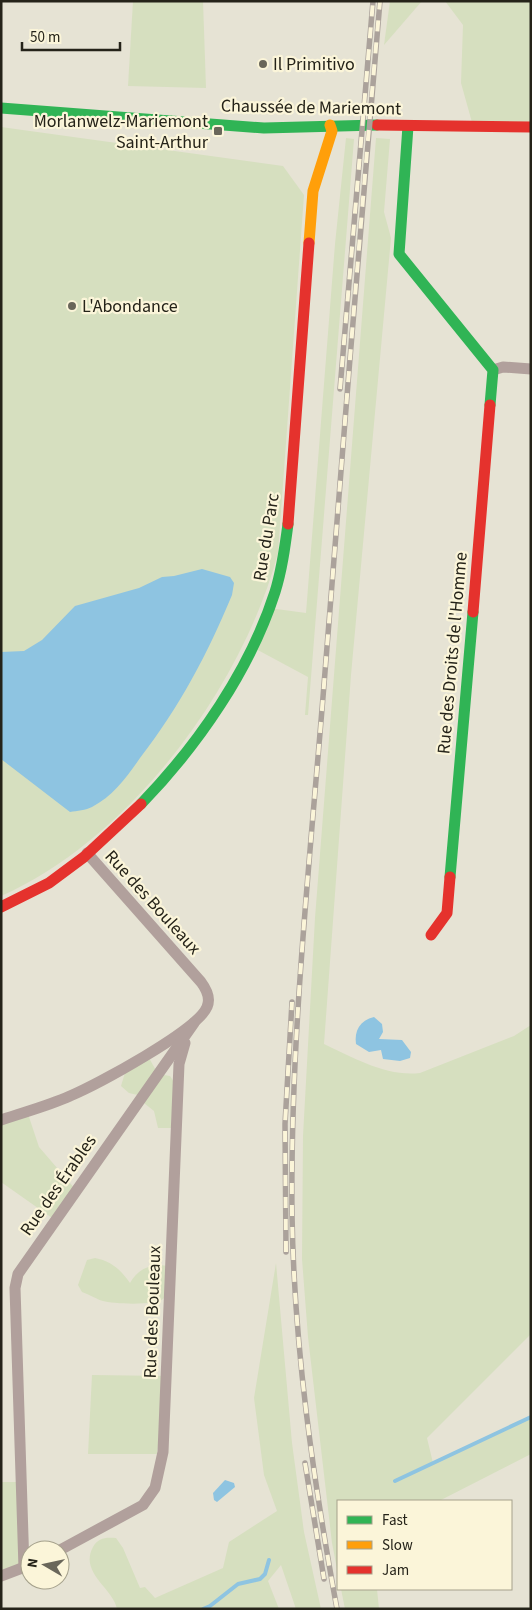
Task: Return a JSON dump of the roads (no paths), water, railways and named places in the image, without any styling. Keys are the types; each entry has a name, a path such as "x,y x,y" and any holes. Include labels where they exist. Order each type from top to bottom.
{"street":[{"name":"Chaussée de Mariemont","path":"1,108 264,128 330,125 531,127"},
{"name":"Rue du Parc","path":"1,906 49,882 87,853 134,812 188,749 252,647 272,601 283,564 289,520 313,191 332,131 330,125"},
{"path":"408,126 398,245 399,254 493,370 503,367 531,369"},
{"name":"Rue des Droits de l'Homme","path":"431,935 447,913 493,370"},
{"name":"Rue des Bouleaux","path":"70,1545 143,1505 150,1497 160,1475 168,1356 179,1064 182,1048 194,1023 206,1009 208,997 206,989 87,853"},
{"name":"Rue des Bouleaux","path":"1,1120 70,1097 150,1052 194,1023"},
{"name":"Rue des Érables","path":"26,1540 15,1288 18,1274 194,1023"},
{"path":"1,1576 20,1569"}],"water":[{"path":"202,569 230,577 234,583 232,595 203,659 180,700 125,779 113,792 92,807 70,812 1,759 1,652 24,651 42,640 75,606 139,588 162,577"},
{"path":"374,1017 382,1024 383,1032 379,1039 402,1040 411,1052 410,1058 400,1061 383,1059 381,1050 369,1052 356,1044 356,1035 359,1027 369,1018"},
{"path":"225,1480 234,1483 235,1487 217,1502 214,1500 213,1493"}],"waterway":[{"path":"395,1481 531,1417"},
{"path":"203,1609 210,1606 238,1584 260,1579 265,1574 269,1560"}],"railway":[{"path":"340,389 373,1"},
{"path":"337,1609 320,1511 306,1412 296,1313 292,1214 292,1146 302,943 380,1"},
{"path":"286,1252 285,1124 292,1002"},
{"path":"305,1463 324,1579"}],"place":[{"name":"Il Primitivo","path":"263,64"},
{"name":"Morlanwelz-Mariemont Saint-Arthur","path":"218,131"},
{"name":"L'Abondance","path":"72,306"}]}
